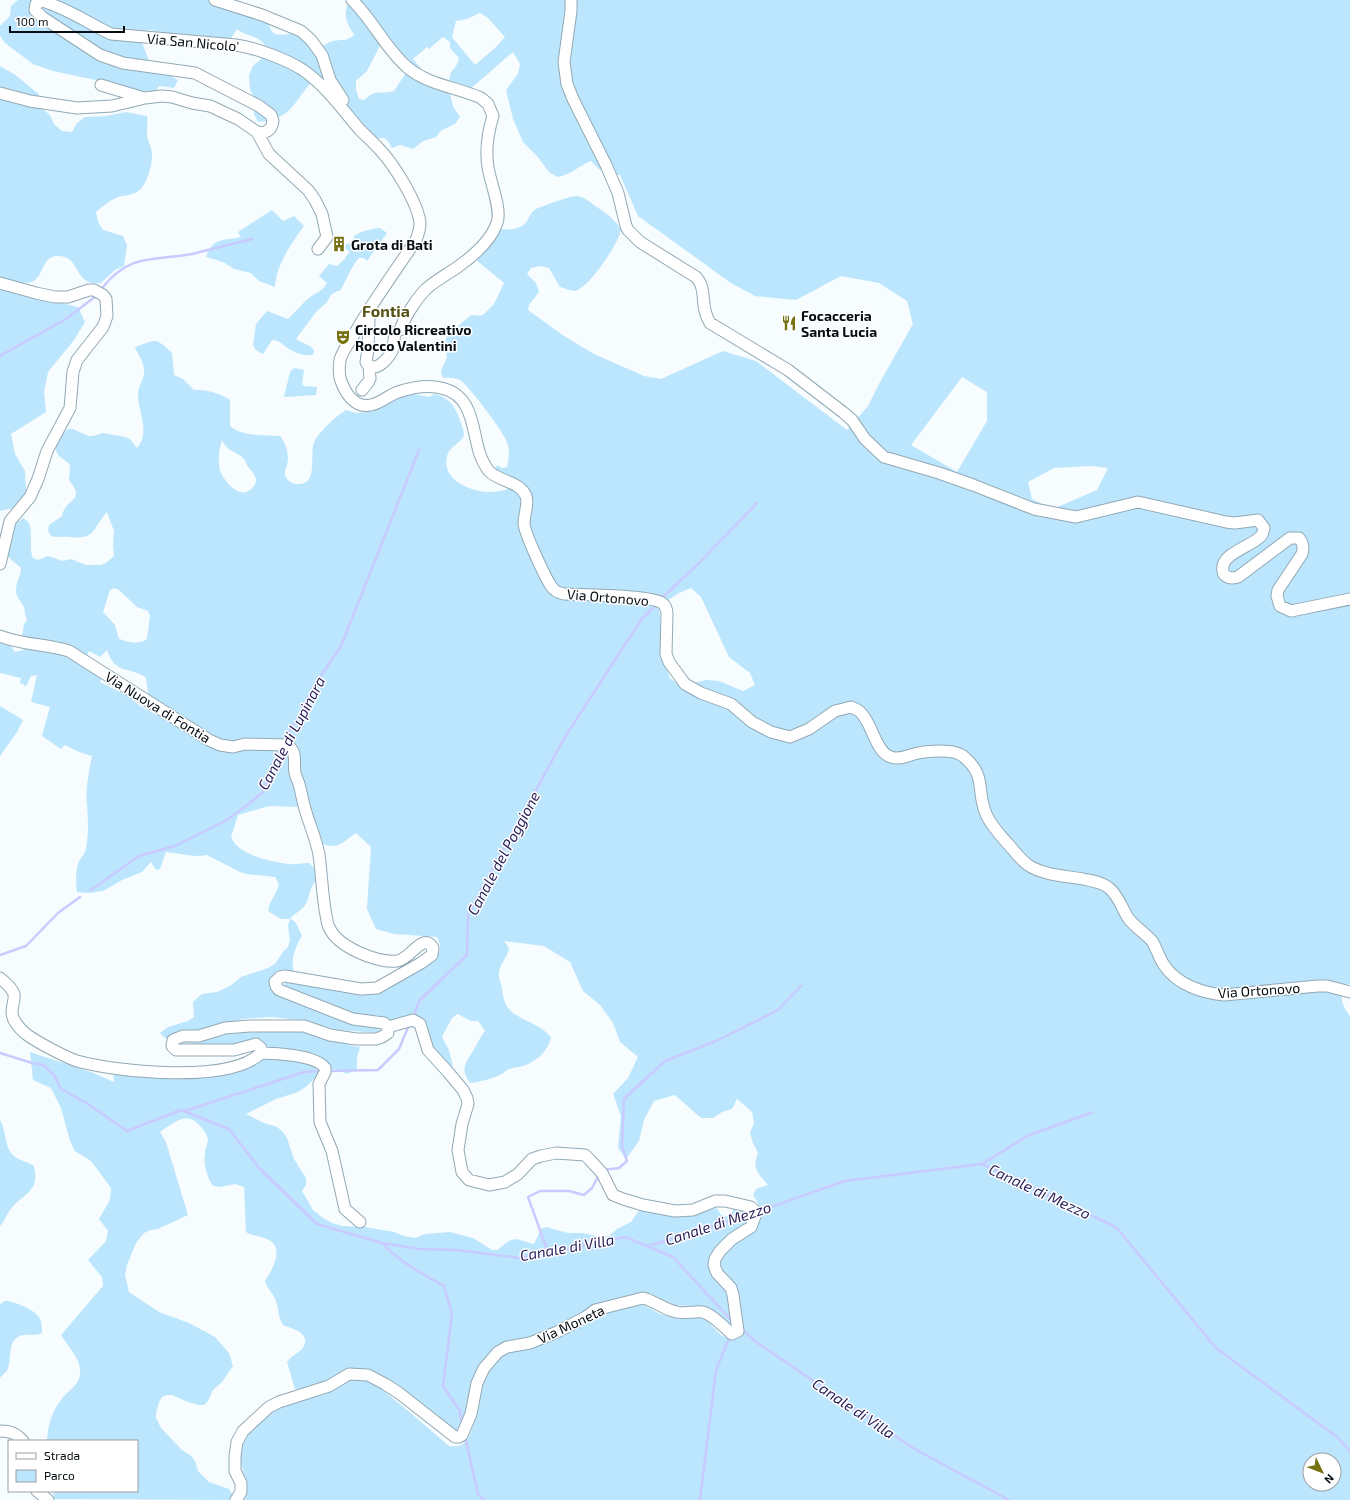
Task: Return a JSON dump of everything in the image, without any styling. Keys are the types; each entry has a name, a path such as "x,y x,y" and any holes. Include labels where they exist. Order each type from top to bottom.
{"street":[{"path":"215,0 262,15 301,31 311,40 322,55 330,80 344,101 343,104 339,105"},
{"path":"352,0 407,68 425,79 481,98 488,104 492,110 493,116 488,139 488,172 499,216 492,233 476,250 459,266 426,289 415,303 400,330 395,332 392,350 378,366 374,368 369,366 366,362 369,320 358,336 354,334 340,359 339,374 344,388 362,389 369,366"},
{"path":"571,0 571,12 564,62 567,84 618,193 628,230 640,242 696,277 700,282 704,312 710,323 788,370 844,413 852,420 865,439 884,457 960,480 1034,509 1076,517 1138,502 1226,522 1236,523 1258,520 1264,528 1261,537 1225,559 1222,564 1222,569 1226,577 1232,579 1238,577 1290,538 1299,538 1303,542 1304,549 1278,590 1277,596 1280,606 1291,611 1350,599"},
{"name":"Via San Nicolo'","path":"257,132 266,132 270,129 273,121 271,115 259,106 195,73 123,63 109,59 52,25 36,12 36,4 42,1 59,6 92,26 111,34 236,45 251,48 302,69 322,86 361,131 381,151 397,171 418,214 420,222 416,240 354,334"},
{"path":"101,85 145,98"},
{"path":"0,93 30,101 77,108 112,106 145,98 172,97 192,103 210,106 238,119 257,132 269,154 308,190 318,206 322,214 327,237 318,249"},
{"path":"0,283 54,297 68,297 89,290 94,290 103,295 106,299 107,309 107,316 103,326 77,360 73,372 70,408 47,451 38,479 30,497 10,521 0,564"},
{"name":"Via Ortonovo","path":"362,389 358,403 370,406 396,392 426,386 439,387 453,392 461,398 466,406 479,448 490,472 522,488 526,495 527,501 524,523 526,531 551,586 559,593 564,594 620,596 649,599 661,602 666,608 667,614 666,654 669,662 685,684 731,704 752,722 771,732 790,737 809,729 835,711 851,707 860,711 864,716 879,746 891,757 901,758 916,753 939,751 962,755 977,771 983,805 989,821 1023,860 1034,868 1043,872 1090,880 1109,888 1129,918 1150,939 1164,965 1170,972 1190,986 1212,994 1224,995 1318,986 1327,986 1350,992"},
{"name":"Via Nuova di Fontia","path":"0,636 12,640 69,651 209,740 220,745 233,747 245,744 288,745 293,749 295,758 295,774 314,834 329,927 341,942 366,955 378,959 398,961 408,956 421,943 430,943 433,948 432,955 421,963 377,988 361,988 285,976 275,982 276,986 279,990 336,1013 353,1018 384,1023 388,1027"},
{"path":"0,978 12,989 14,994 12,1012 20,1028 27,1035 76,1061 140,1072 202,1072 230,1068 257,1057 261,1053 298,1057 317,1062 325,1068 325,1072 319,1084 320,1122 332,1151 337,1179 345,1209 360,1222"},
{"name":"Via Moneta","path":"236,1500 241,1492 242,1482 235,1471 235,1456 237,1442 243,1431 269,1407 278,1402 329,1386 349,1374 368,1375 385,1384 456,1437 459,1437 462,1435 471,1414 477,1383 484,1368 498,1352 507,1347 530,1342 557,1332 586,1317 595,1310 643,1298 650,1300 661,1307 678,1312 704,1312 713,1317 732,1334 735,1333 738,1324 731,1288 717,1272 714,1265 715,1259 720,1251 732,1239 751,1227 753,1211 720,1201 715,1201 693,1210 676,1210 643,1205 623,1199 613,1194 602,1173 585,1156 556,1153 541,1156 532,1159 518,1174 505,1182 489,1185 469,1180 462,1172 458,1150 462,1124 468,1104 463,1090 428,1050 420,1024 413,1020 388,1027"},
{"path":"261,1053 261,1048 256,1044 234,1050 220,1051 176,1050 172,1046 172,1043 176,1037 199,1036 225,1028 250,1026 304,1026 330,1035 356,1039 376,1039 382,1037 388,1033 388,1027"},
{"path":"0,1431 8,1431 16,1434 21,1440"},
{"path":"37,1492 48,1500"}],"green space":[{"path":"18,0 237,0 246,5 265,10 270,28 275,34 295,33 315,47 333,41 346,39 354,35 350,29 346,16 347,5 350,3 377,36 380,46 367,71 356,81 356,90 359,99 364,100 368,96 375,93 394,91 406,73 426,85 450,94 453,106 460,117 455,124 442,130 436,137 423,141 413,149 400,145 392,148 388,141 384,138 375,138 367,133 353,117 334,89 319,77 312,82 288,111 274,119 258,122 254,114 254,98 250,89 249,76 252,67 267,52 263,42 237,29 230,40 176,36 151,30 138,32 149,61 156,73 171,76 178,80 174,88 159,86 155,92 147,91 135,93 110,83 53,71 33,64 5,43 0,36 0,26 10,16 11,6"},
{"path":"358,0 1350,0 1350,984 1344,985 1342,1001 1350,1016 1350,1500 241,1500 245,1499 247,1485 240,1459 240,1453 246,1438 264,1417 288,1401 299,1397 323,1395 353,1379 365,1380 380,1388 449,1446 457,1446 461,1445 467,1440 471,1432 485,1373 492,1364 507,1351 620,1306 644,1305 658,1313 680,1319 699,1317 704,1318 721,1335 730,1339 736,1338 740,1334 720,1268 719,1258 722,1253 758,1222 760,1217 759,1207 753,1195 756,1189 768,1185 758,1173 755,1163 758,1153 750,1133 754,1123 752,1112 737,1099 732,1109 722,1112 713,1118 701,1118 675,1095 654,1101 644,1120 639,1141 626,1159 618,1148 621,1116 613,1094 628,1078 638,1057 620,1042 613,1023 600,1005 583,991 570,962 544,946 504,941 509,948 500,969 499,978 503,997 509,1009 514,1014 541,1028 548,1034 551,1037 548,1046 545,1051 533,1062 521,1067 506,1070 501,1075 493,1078 474,1083 470,1083 464,1070 468,1060 485,1031 478,1021 471,1021 458,1014 452,1018 442,1037 449,1050 453,1067 441,1061 437,1056 426,1027 393,1024 378,1015 354,1015 286,988 284,983 289,982 353,993 432,961 440,950 440,944 437,937 394,934 376,929 367,909 371,847 356,833 341,844 329,846 323,844 317,826 308,811 300,807 269,806 238,815 231,837 240,848 247,853 287,864 309,863 314,868 317,875 307,902 303,908 290,918 296,923 302,936 293,958 294,973 272,987 356,1024 380,1029 378,1033 339,1030 300,1020 271,1017 243,1019 168,1038 165,1038 160,1033 168,1027 188,1021 194,1017 193,1002 202,994 217,992 230,986 241,977 268,968 275,964 288,947 290,940 288,926 290,919 281,919 268,911 279,884 275,877 240,872 207,855 192,856 166,852 160,869 156,870 151,862 142,872 122,880 103,891 89,893 77,892 77,869 79,861 86,850 88,837 87,793 92,756 79,752 65,745 61,749 42,736 50,707 31,702 37,675 31,676 26,686 20,683 21,678 0,673 0,639 8,642 15,652 35,647 58,650 103,676 100,682 128,696 140,706 172,723 172,718 148,694 146,678 141,674 124,669 114,664 107,650 100,657 89,651 87,656 22,637 24,624 27,620 24,607 16,593 21,568 8,557 7,552 15,525 23,518 30,525 31,553 33,558 38,560 48,556 63,561 71,559 86,565 101,565 106,563 114,556 114,531 107,512 92,532 84,537 53,537 48,531 49,525 62,516 64,510 73,500 76,492 69,480 70,466 59,456 56,448 62,434 68,429 73,429 88,436 103,433 125,437 130,439 137,448 143,435 143,422 138,394 144,367 135,347 154,341 166,347 172,353 174,375 183,379 194,390 213,392 230,400 230,426 235,430 247,434 280,436 285,444 288,459 285,474 288,480 292,483 305,483 309,479 312,467 313,445 315,440 329,424 346,410 356,413 365,412 390,399 414,394 429,397 434,394 440,395 452,404 464,432 463,438 450,450 447,456 446,464 452,477 465,486 481,491 490,492 506,490 509,485 495,470 497,465 502,468 507,467 509,448 507,442 493,419 478,399 460,380 442,377 441,371 447,357 445,346 446,338 470,316 483,315 494,304 504,283 475,259 499,229 518,228 527,221 536,209 574,196 584,198 610,216 621,230 619,236 615,245 595,274 581,288 575,291 560,287 549,268 541,266 531,268 527,274 536,283 539,292 529,305 528,310 564,336 594,354 644,376 661,379 723,351 756,361 847,430 868,406 913,324 907,301 879,283 841,276 796,300 755,296 731,283 638,216 620,175 605,175 591,161 562,176 557,177 549,172 537,156 523,142 513,119 506,90 518,74 520,64 513,52 469,90 450,85 449,80 451,73 459,58 450,48 450,42 443,37 429,49 427,47 413,59 424,72 409,66 368,12 367,7","holes":["480,13 488,18 505,37 495,48 475,65 452,37 456,21 467,19","962,377 987,392 987,421 957,472 911,445","222,440 230,450 245,460 253,473 256,482 249,491 240,492 235,490 221,473 219,456","1091,466 1108,468 1097,490 1053,509 1032,499 1028,482 1054,468","115,588 137,607 148,611 150,616 147,639 140,642 130,642 119,639 115,625 103,612 110,590","691,588 701,597 729,657 750,673 755,685 743,691 719,681 706,680 680,686 670,678 661,653 659,606 679,593"]},
{"path":"0,66 15,75 39,94 41,108 50,115 54,124 62,131 72,132 77,123 85,117 106,116 126,112 147,116 147,136 152,157 149,174 144,185 137,192 111,200 96,212 98,222 103,230 123,236 127,245 124,266 115,270 101,283 86,281 70,260 65,257 58,256 52,257 48,260 39,276 31,282 27,283 0,278"},
{"path":"272,210 283,221 294,216 304,226 289,247 281,263 275,287 259,281 251,273 234,269 225,263 206,257 215,243 241,237 238,232"},
{"path":"380,228 387,233 367,261 364,258 359,258 340,291 337,291 331,295 327,302 316,312 296,339 312,348 314,350 313,355 296,353 275,340 272,340 263,354 256,350 253,345 256,324 267,311 288,319 301,305 321,291 325,286 327,283 319,276 329,264 337,266 346,258 345,257 350,252 345,248 345,245 353,242 354,236 361,232"},
{"path":"0,288 78,307 85,322 74,340 48,372 44,392 46,412 11,434 15,454 25,471 26,492 13,508 0,511"},
{"path":"294,368 304,370 302,384 304,386 317,387 316,395 284,397 290,372"},
{"path":"0,706 23,720 17,732 0,756"},
{"path":"280,1029 308,1032 360,1047 357,1057 357,1069 347,1074 336,1069 323,1070 307,1086 298,1092 276,1099 246,1114 264,1123 277,1127 283,1132 287,1138 294,1159 306,1178 306,1185 302,1191 313,1210 323,1218 332,1223 343,1226 365,1227 394,1232 415,1238 425,1234 450,1232 473,1238 492,1250 497,1250 507,1242 514,1239 534,1244 541,1229 546,1227 568,1233 582,1233 603,1237 609,1236 617,1229 631,1222 640,1209 687,1216 717,1208 721,1215 730,1217 735,1206 749,1209 751,1221 709,1261 728,1289 735,1327 732,1329 705,1307 675,1305 655,1296 642,1294 600,1303 587,1309 569,1322 529,1338 499,1346 458,1431 453,1429 405,1390 376,1373 363,1369 348,1370 319,1384 295,1389 287,1362 302,1349 305,1344 305,1340 304,1336 297,1330 284,1326 275,1298 267,1287 265,1281 276,1259 276,1247 267,1239 246,1232 244,1187 235,1184 220,1187 213,1186 207,1175 205,1166 205,1152 208,1139 207,1135 195,1121 185,1118 175,1122 160,1132 166,1142 188,1215 158,1229 144,1233 136,1243 127,1265 125,1275 129,1292 159,1312 189,1323 215,1337 229,1353 233,1366 222,1382 213,1390 208,1401 204,1405 188,1402 172,1395 167,1395 162,1397 159,1402 156,1418 161,1428 195,1461 198,1471 209,1482 229,1489 235,1499 54,1499 53,1492 138,1492 138,1440 47,1440 52,1415 61,1400 76,1385 80,1376 78,1361 61,1335 103,1286 102,1277 88,1260 106,1241 108,1231 99,1219 110,1200 111,1188 91,1161 75,1151 70,1141 61,1108 51,1088 33,1080 30,1052 91,1072 114,1082 113,1071 174,1077 207,1077 221,1075 231,1071 265,1047 184,1043 233,1033"},
{"path":"0,1120 11,1153 34,1166 35,1182 30,1191 10,1210 0,1226"},
{"path":"5,1301 23,1306 37,1314 41,1320 42,1333 37,1335 23,1335 16,1338 13,1342 6,1372 0,1378 0,1304"}],"waterway":[{"path":"103,287 113,276 123,268 133,263 144,260 192,254 252,239"},
{"path":"0,356 66,319 96,296"},
{"name":"Canale di Lupinara","path":"284,743 314,686 341,646 419,450"},
{"name":"Canale del Poggione","path":"664,596 698,564 757,503"},
{"name":"Canale del Poggione","path":"413,1017 419,1001 467,955 468,915 481,890 565,737 641,620 654,607"},
{"name":"Canale di Lupinara","path":"91,890 139,856 175,846 225,821 245,807 263,792 272,766 281,749"},
{"name":"Canale di Lupinara","path":"0,955 26,946 58,913 80,897"},
{"path":"604,1170 619,1168 627,1161 622,1146 624,1099 665,1061 716,1041 778,1010 801,986"},
{"name":"Canale del Poggione","path":"329,1071 378,1070 399,1049 409,1025"},
{"name":"Canale di Villa","path":"0,1053 43,1065 54,1075 61,1089 88,1104 127,1131 181,1110 229,1129 259,1168 317,1224 382,1243 420,1249 457,1250 520,1258 625,1237 673,1257 732,1321"},
{"name":"Canale del Poggione","path":"185,1111 304,1072 322,1071"},
{"name":"Canale di Villa","path":"982,1164 1029,1135 1091,1113"},
{"name":"Canale di Mezzo","path":"759,1211 845,1181 982,1164 1116,1227 1216,1348 1337,1437 1350,1451"},
{"path":"548,1252 528,1197 540,1191 569,1191 584,1195 592,1188 599,1175"},
{"name":"Canale di Mezzo","path":"648,1246 752,1213"},
{"path":"382,1243 404,1262 444,1286 452,1314 443,1386 460,1411 462,1424"},
{"name":"Canale di Villa","path":"742,1329 756,1342 913,1448 1009,1500"},
{"path":"700,1500 716,1370 730,1336"},
{"path":"465,1437 478,1494 484,1500"}],"place":[{"name":"Grota di Bati","path":"339,244"},
{"name":"Focacceria Santa Lucia","path":"789,323"},
{"name":"Circolo Ricreativo Rocco Valentini","path":"343,337"}],"district":[{"name":"Fontia","path":"386,310"}]}
